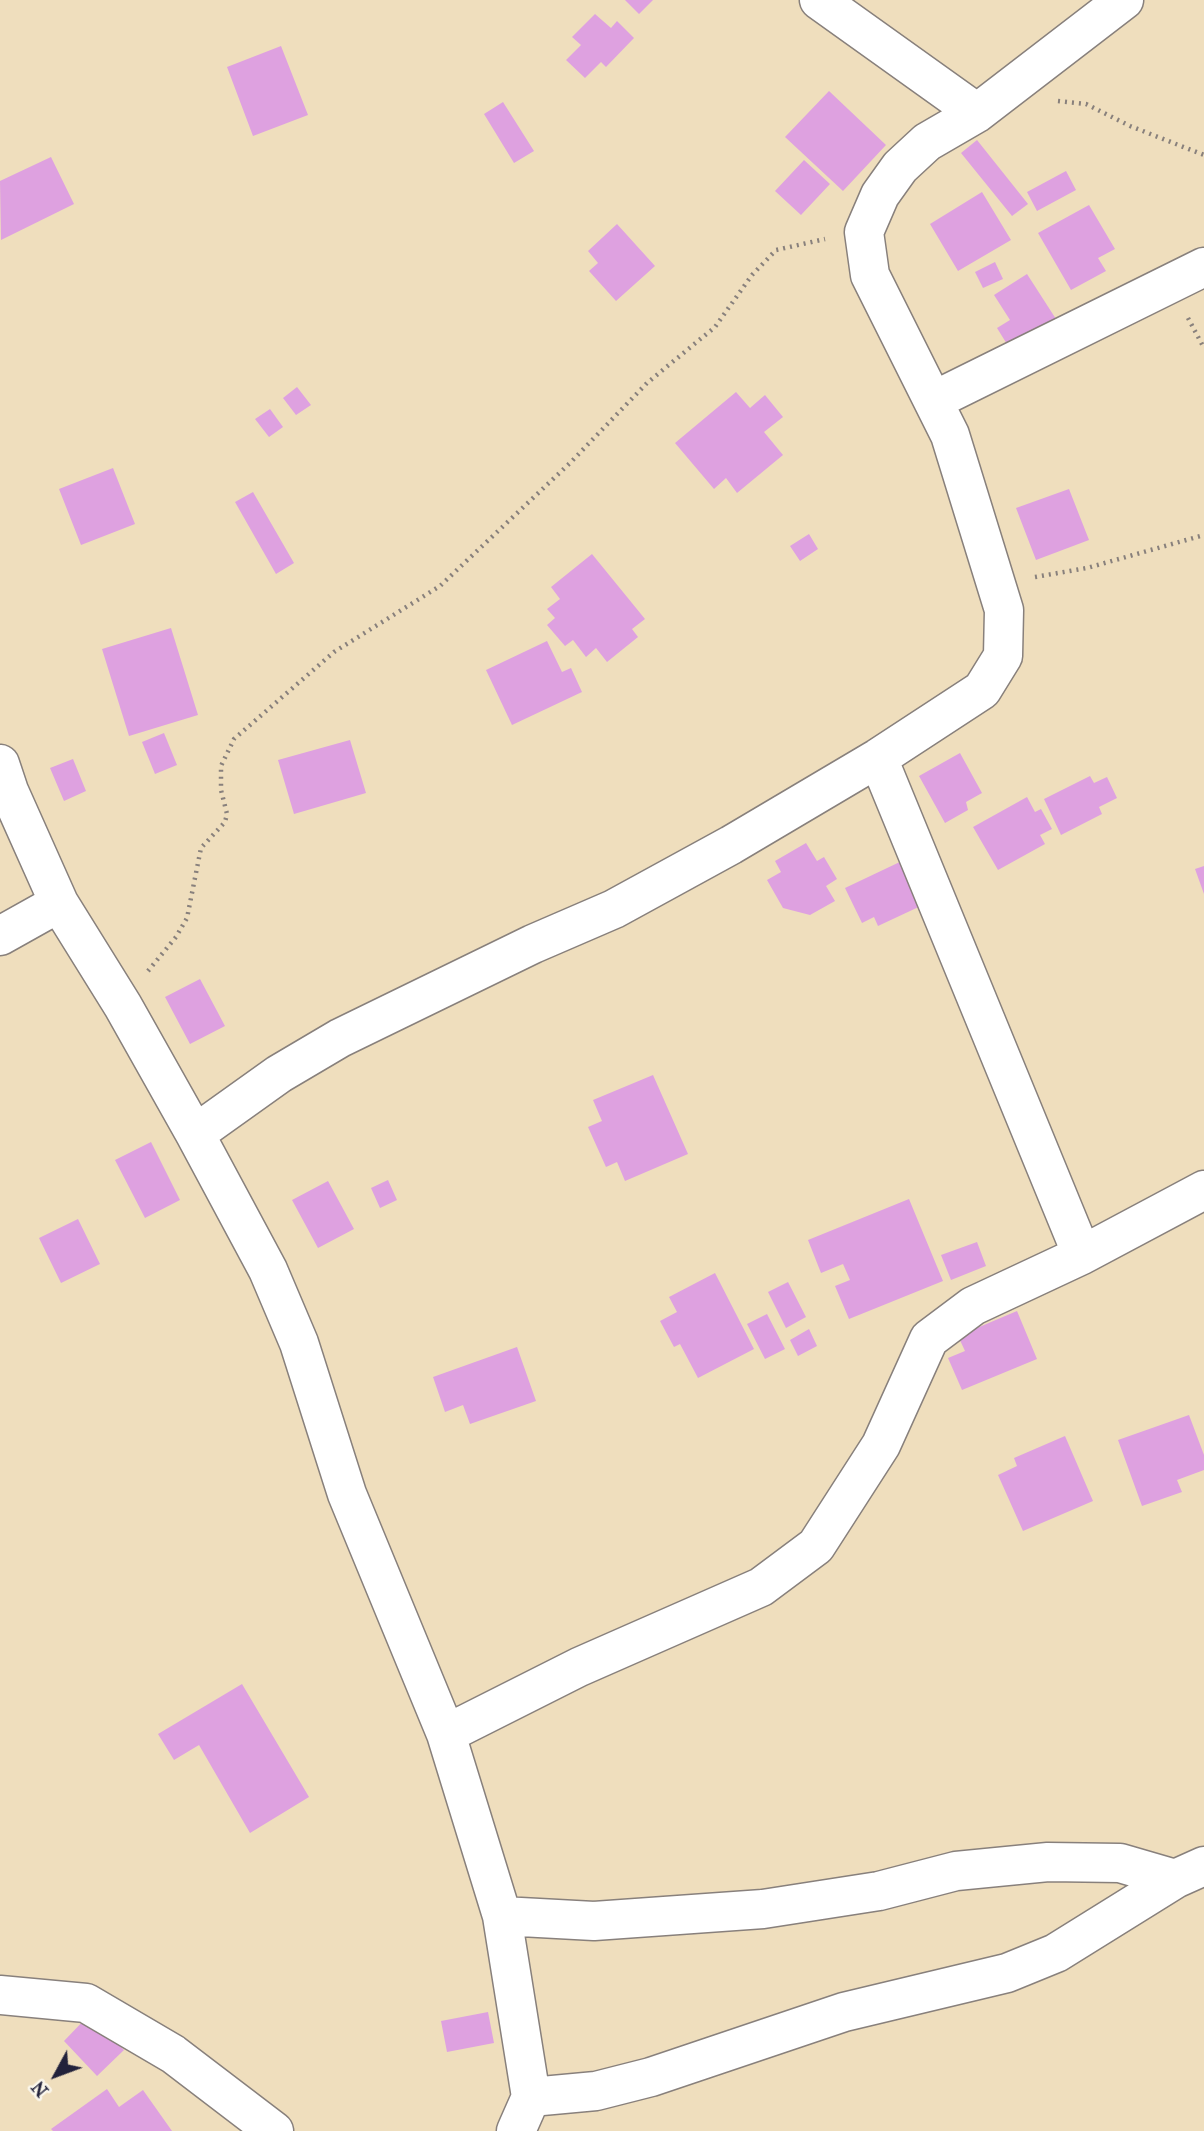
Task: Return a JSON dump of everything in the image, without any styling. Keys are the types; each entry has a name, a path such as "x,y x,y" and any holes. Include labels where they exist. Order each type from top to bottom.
{"street":[{"path":"819,0 976,113"},
{"path":"195,1134 279,1074 340,1038 533,944 614,909 731,845 878,758 982,690 1003,656 1004,610 950,435 870,275 864,232 880,195 900,167 927,142 976,113 1124,0"},
{"path":"933,401 1204,267"},
{"path":"878,758 1082,1255"},
{"path":"0,764 9,791 59,903 123,1006 195,1134 268,1270 299,1343 346,1494 446,1734 502,1916 524,2114 716,2056 844,2012 1007,1973 1056,1953 1189,1872"},
{"path":"0,936 59,903"},
{"path":"446,1734 579,1667 761,1587 816,1546 881,1445 929,1339 973,1306 1082,1255 1204,1190"},
{"path":"502,1916 594,1920 763,1909 879,1891 956,1871 1048,1862 1120,1863 1189,1872"},
{"path":"0,1995 86,2003 173,2053 274,2131"}],"path":[{"path":"1055,101 1086,104 1130,127 1204,155"},
{"path":"123,1006 153,963 176,937 187,918 201,848 225,822 228,814 221,790 221,766 234,739 334,652 440,586 570,463 647,383 715,327 752,275 776,250 864,232"},
{"path":"996,584 1087,568 1204,535"}],"building":[{"path":"625,0 653,0 639,14"},
{"path":"595,14 611,28 617,21 634,38 606,67 601,62 585,78 566,60 581,45 572,37"},
{"path":"281,46 308,115 253,136 227,67"},
{"path":"829,91 886,145 843,191 785,137"},
{"path":"503,102 534,151 514,163 484,114"},
{"path":"977,140 1028,204 1012,216 961,153"},
{"path":"51,157 74,204 1,240 0,181"},
{"path":"804,160 830,184 801,215 775,191"},
{"path":"1066,171 1076,190 1037,211 1027,192"},
{"path":"982,192 1011,240 958,271 930,224"},
{"path":"1089,205 1115,249 1098,258 1106,271 1071,290 1038,233"},
{"path":"617,224 655,266 616,301 589,271 598,263 588,251"},
{"path":"995,262 1003,279 983,288 975,272"},
{"path":"1027,274 1056,319 1010,349 997,328 1010,320 994,295"},
{"path":"297,387 311,405 296,415 283,398"},
{"path":"736,392 750,408 765,395 783,417 764,432 783,455 737,493 726,478 714,489 675,443"},
{"path":"270,409 283,427 269,437 255,419"},
{"path":"113,468 135,524 81,545 59,489"},
{"path":"1069,489 1089,540 1036,560 1016,508"},
{"path":"253,492 294,563 276,574 235,502"},
{"path":"809,534 818,549 800,561 790,546"},
{"path":"592,554 645,619 632,629 638,637 607,662 596,648 586,657 573,640 565,646 547,625 555,618 547,609 560,599 551,587"},
{"path":"171,628 198,715 129,736 102,649"},
{"path":"547,641 562,672 571,668 582,692 512,725 486,670"},
{"path":"164,733 177,765 155,774 142,742"},
{"path":"350,740 366,793 294,814 278,760"},
{"path":"960,753 982,793 966,802 968,810 945,823 919,776"},
{"path":"73,759 86,791 64,801 50,768"},
{"path":"1090,776 1094,783 1107,777 1117,798 1099,807 1102,814 1061,835 1044,799"},
{"path":"1027,797 1035,812 1041,809 1052,829 1040,835 1045,844 998,870 973,827"},
{"path":"806,843 817,861 824,857 837,879 826,886 835,901 810,915 783,908 767,880 781,872 775,861"},
{"path":"904,860 925,904 878,926 874,917 862,923 845,888"},
{"path":"1204,866 1204,894 1195,869"},
{"path":"200,979 225,1026 190,1044 165,997"},
{"path":"653,1075 688,1154 625,1181 617,1162 606,1167 588,1127 602,1121 593,1100"},
{"path":"151,1142 180,1200 145,1218 115,1160"},
{"path":"388,1180 397,1200 380,1208 371,1188"},
{"path":"328,1181 354,1229 318,1248 292,1200"},
{"path":"909,1199 943,1281 849,1319 835,1286 850,1280 843,1264 821,1273 808,1240"},
{"path":"78,1219 100,1264 61,1283 39,1238"},
{"path":"977,1242 986,1266 951,1280 941,1255"},
{"path":"715,1273 754,1349 698,1378 680,1344 674,1347 660,1321 677,1312 669,1297"},
{"path":"788,1282 806,1317 786,1328 768,1292"},
{"path":"1017,1311 1037,1359 962,1390 948,1358 965,1351 958,1336"},
{"path":"767,1314 785,1349 765,1359 747,1324"},
{"path":"809,1329 817,1346 798,1356 790,1340"},
{"path":"517,1347 536,1401 470,1424 463,1405 445,1412 433,1377"},
{"path":"1189,1415 1204,1455 1204,1470 1177,1480 1182,1492 1142,1506 1118,1440"},
{"path":"1065,1436 1093,1501 1023,1531 998,1475 1017,1466 1014,1458"},
{"path":"242,1684 309,1797 250,1833 199,1745 174,1760 158,1734"},
{"path":"488,2012 494,2043 447,2052 441,2021"},
{"path":"89,2015 124,2050 97,2076 64,2041"},
{"path":"107,2089 119,2107 143,2090 172,2131 51,2129"}]}
